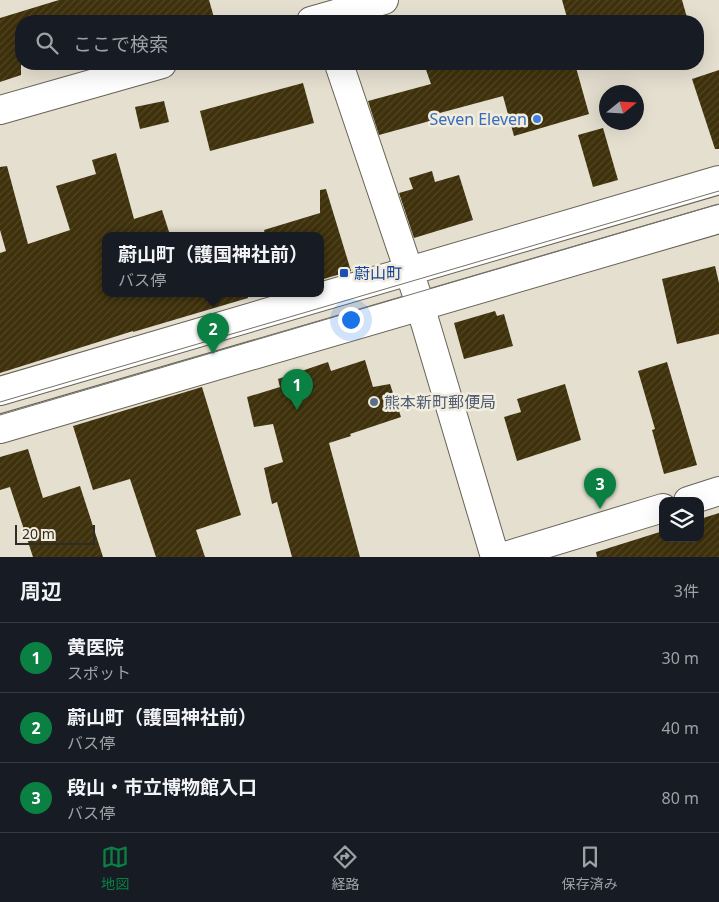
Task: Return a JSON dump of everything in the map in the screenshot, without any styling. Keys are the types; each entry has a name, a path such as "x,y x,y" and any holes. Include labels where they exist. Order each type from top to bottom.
{"street":[{"path":"319,15 384,0"},
{"path":"0,110 141,70"},
{"path":"341,70 409,271 495,557"},
{"path":"324,296 719,180"},
{"path":"0,430 719,219"},
{"path":"0,391 320,297"},
{"path":"700,497 719,491"},
{"path":"502,557 545,551 659,509"}],"building":[{"path":"59,0 209,0 213,15 15,15 15,70 21,70 21,75 0,82 0,18"},
{"path":"562,0 682,0 686,15 566,15"},
{"path":"426,70 577,70 589,114 514,136 503,96 436,114 437,119 379,135 368,101 431,84"},
{"path":"719,70 719,149 715,149 692,79"},
{"path":"303,83 314,123 210,151 200,111"},
{"path":"164,101 169,122 140,129 135,107"},
{"path":"599,129 604,130 618,180 593,187 578,135"},
{"path":"116,153 134,219 162,210 169,232 102,232 102,297 248,298 133,331 0,373 0,253 6,251 0,230 0,167 7,166 28,244 70,230 56,186 96,174 92,160"},
{"path":"432,171 435,182 459,175 473,220 414,238 399,193 413,189 409,178"},
{"path":"326,189 351,271 324,279 324,232 264,232 264,230 320,213 320,190"},
{"path":"715,266 719,283 719,334 677,344 662,279"},
{"path":"495,311 497,316 504,314 513,346 464,359 454,323"},
{"path":"365,360 373,387 390,384 401,417 329,443 360,557 292,557 277,502 272,504 264,468 283,462 273,424 254,427 247,397 280,387 278,379 328,362 331,371"},
{"path":"667,362 697,465 664,474 652,430 655,429 638,371"},
{"path":"565,384 581,440 517,461 504,417 521,412 517,399"},
{"path":"202,387 241,515 196,530 205,557 156,557 130,479 93,490 73,426"},
{"path":"28,449 43,498 80,486 103,557 33,557 10,487 0,490 0,457"},
{"path":"719,513 719,557 597,557 596,552 659,532 659,542 704,542 704,518"}],"tram line":[{"path":"0,402 719,191"},
{"path":"0,415 719,204"}],"place":[{"name":"Seven Eleven","path":"537,119"},
{"name":"蔚山町","path":"344,273"},
{"name":"蔚山町（護国神社前）","path":"213,354"},
{"name":"熊本新町郵便局","path":"374,402"},
{"name":"黄医院","path":"297,410"},
{"name":"段山・市立博物館入口","path":"600,509"}]}
